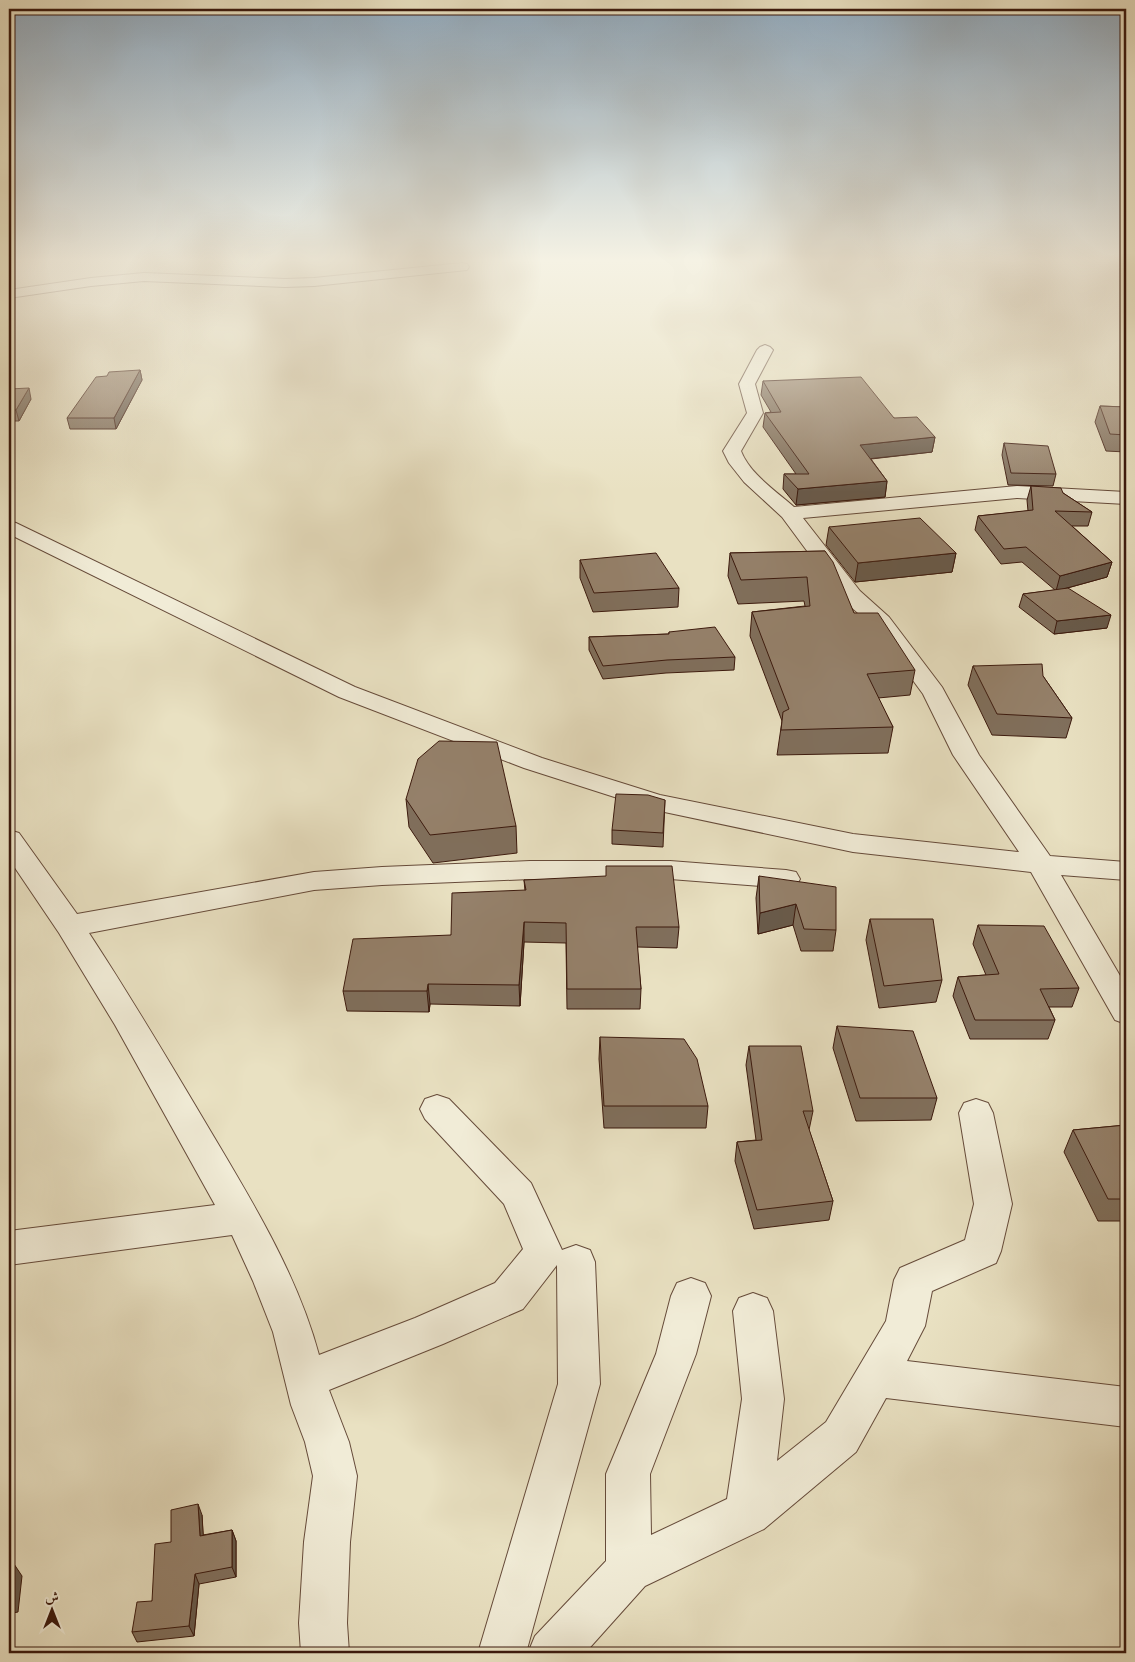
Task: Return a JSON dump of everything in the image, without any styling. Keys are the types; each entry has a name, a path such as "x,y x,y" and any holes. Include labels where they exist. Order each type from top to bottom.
{"street":[{"path":"765,350 747,384 755,413 732,451 735,459 751,478 789,513 852,596 881,622 895,643 934,692 966,755 1041,864 1102,974 1126,1012"},
{"path":"789,513 1017,492 1126,498"},
{"path":"9,527 347,692 533,763 655,802 834,839 1041,864 1126,871"},
{"path":"9,838 70,926 126,1017 242,1218 272,1279 290,1323 312,1405 327,1442 335,1476 326,1542 323,1623 325,1653"},
{"path":"70,926 314,881 372,877 530,870 670,870 786,879"},
{"path":"306,1380 429,1331 509,1296 544,1252 518,1194 436,1108"},
{"path":"552,1653 629,1570 748,1512 841,1436 905,1326 914,1280 982,1250 993,1204 976,1113"},
{"path":"9,1248 242,1218"},
{"path":"502,1653 579,1384 576,1262"},
{"path":"629,1570 628,1474 676,1354 691,1296"},
{"path":"748,1512 763,1399 753,1311"},
{"path":"875,1377 1126,1407"}],"building":[{"path":"140,370 114,418 67,418 96,377 107,376 109,372"},
{"path":"861,377 894,418 917,417 935,437 860,445 887,481 798,489 784,474 809,474 765,413 781,412 763,381"},
{"path":"29,388 16,410 9,410 9,389"},
{"path":"1100,406 1126,407 1126,435 1110,434"},
{"path":"1004,443 1048,446 1056,474 1011,473"},
{"path":"1031,486 1061,488 1063,493 1092,512 1055,511 1112,562 1060,576 1026,547 1004,549 978,516 1033,510"},
{"path":"920,518 956,553 858,563 829,527"},
{"path":"825,551 833,562 854,613 878,613 915,670 867,674 893,727 781,730 783,712 789,709 752,612 810,606 807,577 741,580 730,553"},
{"path":"656,553 679,588 594,593 580,560"},
{"path":"1068,588 1111,615 1057,621 1023,594"},
{"path":"715,627 735,657 667,660 603,666 589,637 669,634 669,632"},
{"path":"1042,664 1043,676 1072,718 997,714 973,666"},
{"path":"439,741 497,742 516,826 430,835 406,799 418,759"},
{"path":"616,794 648,795 665,800 663,833 612,830"},
{"path":"606,866 672,866 679,927 636,927 641,989 567,989 566,923 524,922 519,985 428,984 427,991 343,991 353,939 451,935 452,893 526,890 524,880 606,876"},
{"path":"759,876 836,887 836,930 804,929 796,904 760,913"},
{"path":"870,919 933,919 942,980 884,986"},
{"path":"978,925 1044,926 1079,988 1040,989 1055,1020 975,1020 958,977 999,974"},
{"path":"837,1026 913,1031 937,1098 860,1098"},
{"path":"600,1037 684,1039 697,1059 708,1106 604,1106"},
{"path":"749,1046 801,1046 813,1111 803,1111 833,1201 757,1210 737,1142 762,1140"},
{"path":"1126,1125 1126,1199 1108,1199 1073,1130"},
{"path":"198,1504 200,1536 232,1530 232,1567 195,1574 189,1626 132,1632 137,1602 152,1601 155,1544 171,1542 171,1510"},
{"path":"14,1564 10,1600 9,1600 9,1565"}]}
